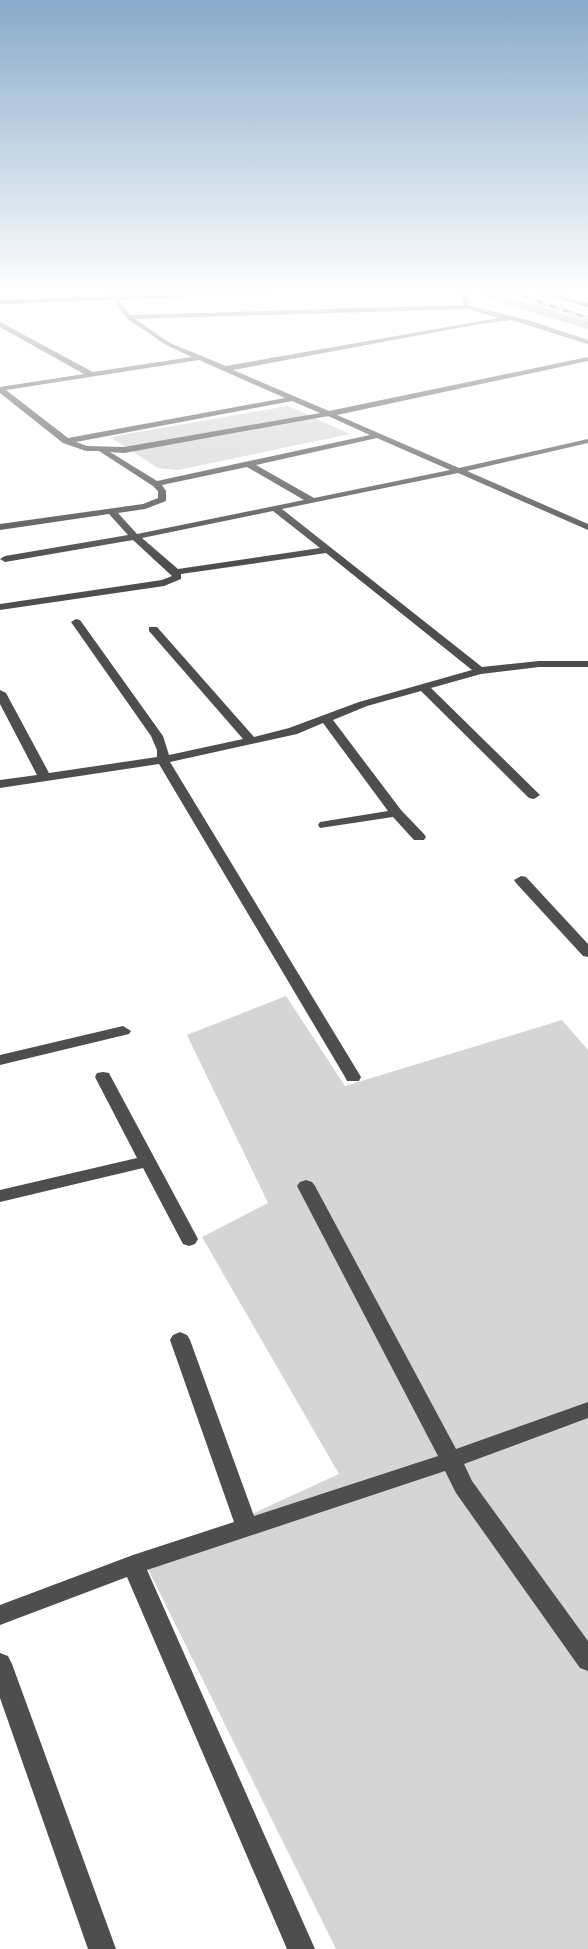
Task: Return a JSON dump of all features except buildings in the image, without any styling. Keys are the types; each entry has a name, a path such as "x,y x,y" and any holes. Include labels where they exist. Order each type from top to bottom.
{"street":[{"path":"53,381 0,389 4,397 66,441 103,451 160,445 328,414 484,381"},
{"path":"251,381 588,527"},
{"path":"66,441 291,399"},
{"path":"156,484 376,436"},
{"path":"5,559 135,537 313,501 461,471 588,441"},
{"path":"0,527 111,511 157,503 163,499 162,491 156,484 103,451"},
{"path":"247,463 313,501"},
{"path":"275,508 480,671"},
{"path":"0,607 164,583 177,577 176,572 135,537 111,511"},
{"path":"176,572 327,550"},
{"path":"76,622 157,736 163,750 164,760 353,1077"},
{"path":"153,629 251,741"},
{"path":"0,784 164,760 251,741 326,719 363,704 480,671 539,664 588,664"},
{"path":"423,687 534,795"},
{"path":"0,693 45,778"},
{"path":"326,719 396,813 419,837"},
{"path":"325,825 396,813"},
{"path":"521,880 588,953"},
{"path":"0,1060 123,1031"},
{"path":"103,1077 189,1239"},
{"path":"0,1196 149,1161"},
{"path":"306,1186 464,1487 588,1660"},
{"path":"180,1340 248,1528"},
{"path":"0,1615 133,1565 451,1460 588,1410"},
{"path":"133,1565 300,1949"},
{"path":"0,1664 102,1949"}],"shaded area":[{"path":"288,406 350,434 178,470 158,468 110,437"},
{"path":"286,996 345,1086 562,1020 588,1050 588,1949 336,1949 145,1563 339,1474 202,1237 268,1203 187,1035"}]}
